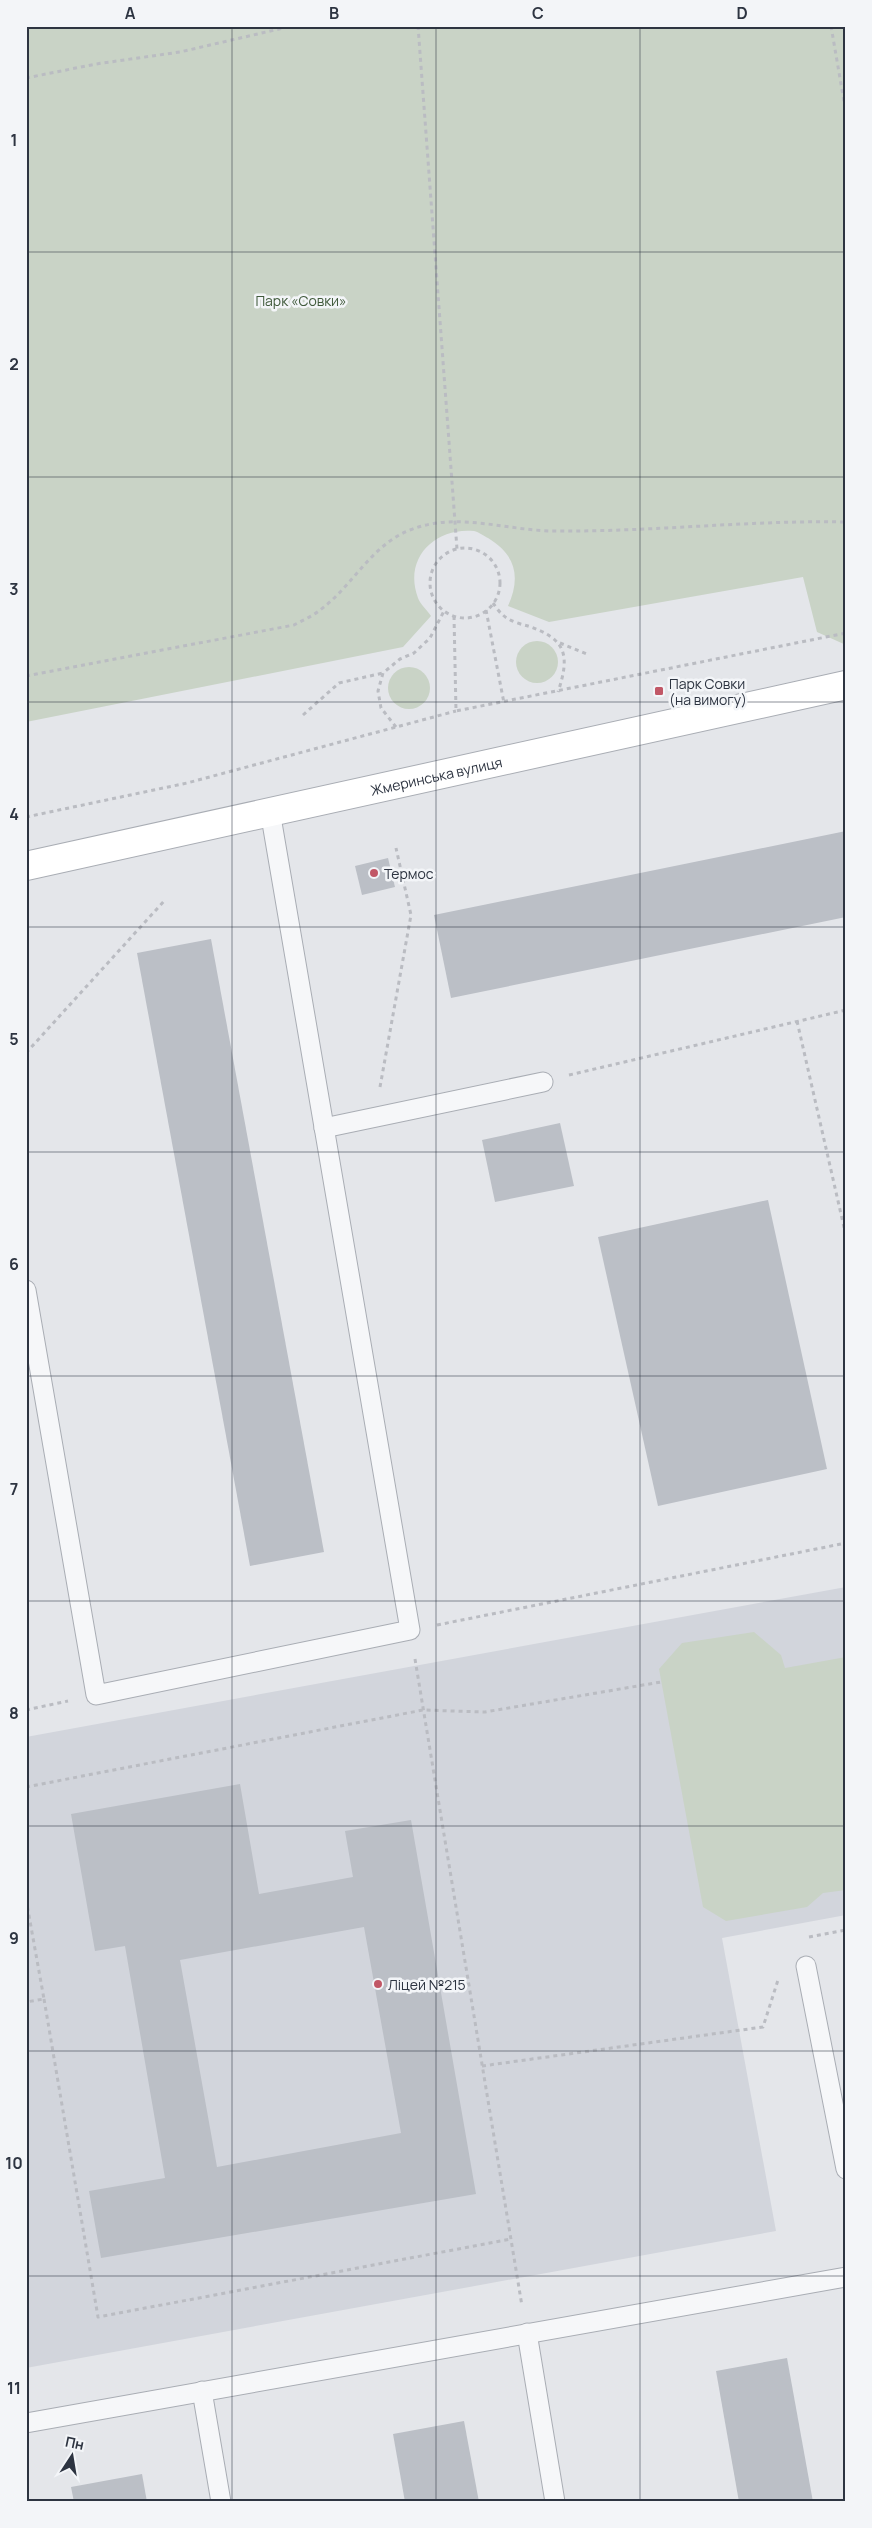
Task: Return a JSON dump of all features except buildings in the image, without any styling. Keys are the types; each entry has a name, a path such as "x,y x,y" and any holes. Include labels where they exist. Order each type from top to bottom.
{"main road":[{"name":"Жмеринська вулиця","path":"26,866 846,686"}],"lane":[{"path":"26,1290 96,1696 410,1630 270,811"},
{"path":"324,1128 542,1082"},
{"path":"806,1966 846,2169"},
{"path":"26,2423 846,2277"},
{"path":"527,2333 555,2502"},
{"path":"202,2391 221,2502"}],"path":[{"path":"26,78 96,64 180,52 292,26"},
{"path":"418,26 457,549"},
{"path":"831,26 846,113"},
{"path":"26,676 294,625 320,610 373,555 393,538 424,525 474,522 510,528 554,531 795,521 846,522"},
{"path":"457,549 477,550 494,563 500,582 493,603 476,616 465,618 454,616 444,611 431,593 429,582 432,570 438,560 446,553 457,549"},
{"path":"493,603 504,616 543,631 560,644 587,654"},
{"path":"486,610 504,703"},
{"path":"303,715 339,683 383,673 400,659 414,653 430,638 444,611"},
{"path":"454,616 456,711"},
{"path":"26,817 187,783 456,711 504,703 846,633"},
{"path":"558,692 565,671 564,656 560,644"},
{"path":"383,673 378,691 381,708 396,727"},
{"path":"375,1117 411,915 396,848"},
{"path":"26,1053 165,900"},
{"path":"542,1082 846,1010"},
{"path":"797,1022 846,1236"},
{"path":"527,2333 410,1630 846,1543"},
{"path":"26,1787 423,1710 485,1712 661,1682"},
{"path":"26,1710 96,1696"},
{"path":"26,1899 98,2317 511,2239"},
{"path":"805,1938 846,1930"},
{"path":"482,2066 763,2027 779,1976"},
{"path":"26,2002 44,1999"}],"shaded area":[{"name":"Ліцей №215","path":"846,1587 846,1915 722,1938 776,2231 26,2368 26,1737"}],"green space":[{"name":"Парк «Совки»","path":"26,26 846,26 846,645 817,632 803,577 549,622 508,606 515,576 510,559 497,545 481,534 474,531 460,531 447,534 435,540 419,558 415,570 414,583 419,600 431,616 403,647 26,722"},
{"path":"537,641 552,647 558,662 552,677 537,683 522,677 516,662 522,647"},
{"path":"409,667 424,673 430,688 424,703 409,709 394,703 388,688 394,673"},
{"path":"754,1632 781,1655 785,1668 846,1657 846,1890 823,1893 807,1907 726,1921 703,1907 659,1669 682,1643"}],"place":[{"name":"Парк Совки (на вимогу)","path":"659,691"},
{"name":"Термос","path":"374,873"},
{"name":"Ліцей №215","path":"378,1984"}]}
